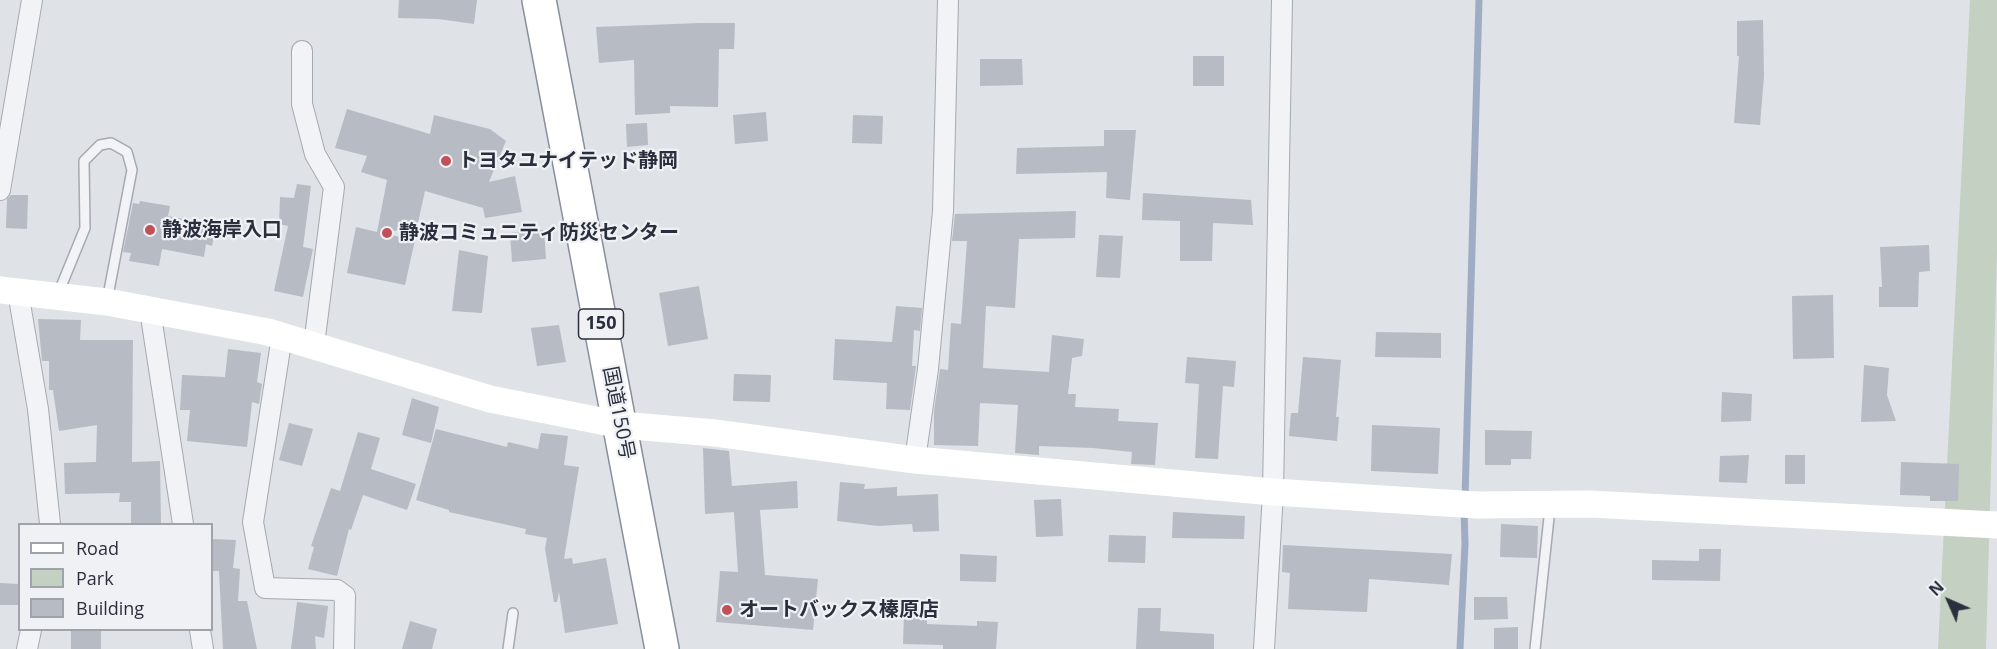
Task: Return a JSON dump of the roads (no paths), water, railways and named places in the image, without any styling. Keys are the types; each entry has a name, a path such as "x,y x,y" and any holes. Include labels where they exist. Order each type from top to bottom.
{"highway":[{"name":"国道150号","path":"539,0 662,649"}],"street":[{"path":"0,190 32,0"},
{"path":"915,460 928,369 943,211 948,0"},
{"path":"1264,649 1273,492 1282,0"},
{"path":"302,51 302,104 315,154 334,187 314,345"},
{"path":"50,523 50,499 38,409 9,291 107,302 282,336 490,399 621,425 715,433 915,460 1273,492 1464,504 1551,506 1590,504 1997,525"},
{"path":"150,310 183,523"},
{"path":"282,336 253,522 265,588 337,590 345,596 344,649"},
{"path":"27,649 31,631"},
{"path":"200,631 203,649"}],"lane":[{"path":"57,296 85,228 84,161 100,145 111,143 127,152 132,170 107,302"},
{"path":"1535,649 1551,506"},
{"path":"508,649 513,613"}],"waterway":[{"path":"1465,498 1479,0"},
{"path":"1460,649 1465,544 1464,509"}],"place":[{"name":"トヨタユナイテッド静岡","path":"446,161"},
{"name":"静波海岸入口","path":"150,230"},
{"name":"静波コミュニティ防災センター","path":"387,233"},
{"name":"オートバックス榛原店","path":"727,610"}]}
